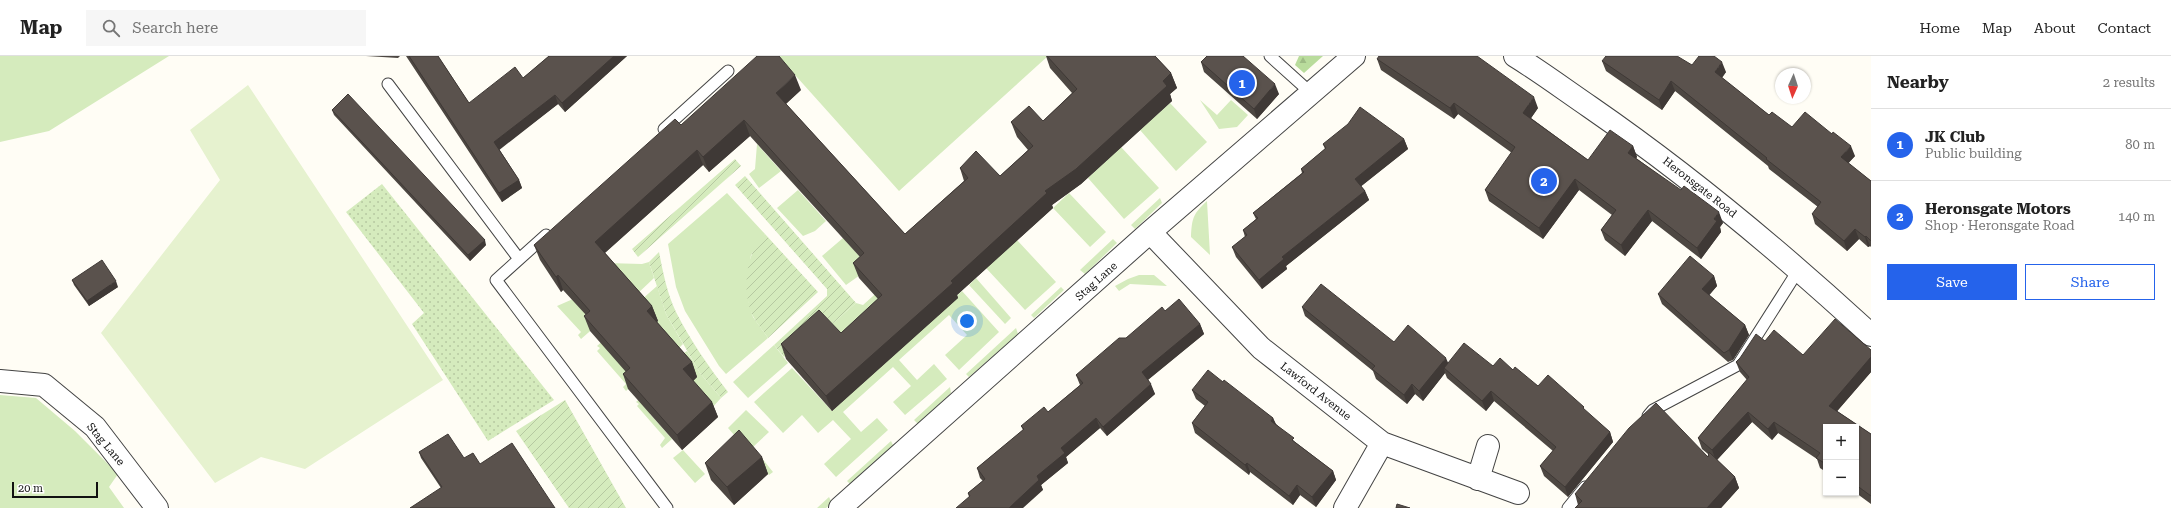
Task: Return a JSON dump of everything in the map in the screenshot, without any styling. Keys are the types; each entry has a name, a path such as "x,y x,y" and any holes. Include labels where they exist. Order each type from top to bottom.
{"street":[{"name":"Stag Lane","path":"840,508 1150,232 1354,56"},
{"name":"Heronsgate Road","path":"1515,56 1648,147 1726,207 1799,269 1871,335"},
{"name":"Lawford Avenue","path":"1150,232 1261,348 1382,443 1518,493"},
{"name":"Stag Lane","path":"0,382 44,385 95,427 157,508"},
{"path":"1345,508 1382,443"},
{"path":"1478,479 1488,446"}],"lane":[{"path":"1270,56 1311,93"},
{"path":"653,139 728,71"},
{"path":"388,84 519,259"},
{"path":"554,228 496,280 667,508"},
{"path":"1638,425 1653,410 1738,365 1799,269"},
{"path":"1568,508 1594,477"}],"green space":[{"path":"0,56 169,56 49,131 0,142"},
{"path":"778,56 1048,56 899,191"},
{"path":"1299,56 1323,56 1304,73 1295,65"},
{"path":"248,85 443,380 305,469 261,457 215,483 101,333 220,180 190,130"},
{"path":"1200,100 1217,115 1231,100 1248,115 1237,127 1219,129"},
{"path":"1170,103 1207,142 1176,171 1140,130"},
{"path":"757,144 781,171 759,188 749,174 755,169"},
{"path":"1121,147 1159,188 1124,219 1088,178"},
{"path":"735,159 741,166 638,257 632,249"},
{"path":"745,176 856,303 832,324 822,313 807,336 784,357 774,345 827,296 827,289 735,185"},
{"path":"382,184 554,400 488,441 412,324 424,313 346,212"},
{"path":"798,190 826,221 815,231 803,236 777,208"},
{"path":"727,193 765,234 751,255 748,276 748,300 753,317 768,338 726,374 719,366 685,311 676,287 668,244"},
{"path":"1069,193 1106,232 1090,247 1053,208"},
{"path":"1160,198 1162,203 1135,229 1131,225"},
{"path":"1207,201 1210,255 1191,237 1194,217"},
{"path":"765,234 818,292 768,338 754,318 747,298 746,286 749,262 753,251"},
{"path":"843,238 870,268 846,285 822,256"},
{"path":"1113,239 1117,243 1085,274 1080,270"},
{"path":"1017,240 1056,282 1025,310 986,268"},
{"path":"659,252 668,290 676,312 700,353 728,392 721,398 700,373 666,314 649,262"},
{"path":"649,262 654,278 635,296 606,263 642,264"},
{"path":"1139,275 1154,275 1167,286 1130,284 1119,291 1115,286"},
{"path":"976,278 1011,318 1005,324 969,285"},
{"path":"657,286 666,314 683,344 675,352 652,326 658,321 640,301"},
{"path":"1061,287 1064,290 1034,318 1031,315"},
{"path":"882,288 896,303 851,344 832,324 856,303 863,305"},
{"path":"962,291 999,332 959,370 945,355 967,335 949,315 899,360 917,380 934,364 947,379 905,415 893,402 911,386 893,367 843,412 861,432 877,418 888,430 836,477 824,464 851,439 833,420 818,433 802,415 783,433 754,402 792,368 832,411"},
{"path":"573,299 596,326 581,339 578,335 581,332 557,306"},
{"path":"1016,328 1018,334 969,377 966,374"},
{"path":"608,336 635,382 626,391 623,387 626,384 597,351 600,348 597,346"},
{"path":"774,345 788,363 748,398 733,382"},
{"path":"687,351 700,373 721,398 711,409 689,385 679,356"},
{"path":"950,387 951,393 918,424 914,420"},
{"path":"647,392 650,414 672,439 662,448 660,445 665,438 637,406 639,404 636,402"},
{"path":"0,395 36,398 75,431 118,474 109,487 124,508 0,508"},
{"path":"565,400 626,508 569,508 516,431"},
{"path":"746,410 769,432 753,447 773,472 769,475 728,428"},
{"path":"891,441 894,447 851,485 847,481"},
{"path":"683,450 705,474 695,483 673,458"},
{"path":"829,497 832,503 826,508 817,508"}],"building":[{"path":"409,56 438,56 469,103 515,67 523,78 549,56 614,56 562,103 555,95 494,142 519,180 499,193"},
{"path":"757,56 779,56 795,75 776,93 905,234 968,178 960,168 976,151 1000,176 1033,146 1011,122 1029,106 1043,121 1077,89 1047,56 1155,56 1171,73 1163,81 1167,86 1076,169 1045,191 1047,193 951,281 953,283 826,396 781,344 819,310 841,333 882,295 853,263 864,253 744,120 703,157 697,150 595,242 652,306 647,311 692,362 683,369 712,402 677,435 623,374 630,368 584,316 590,311 558,275 556,277 534,245 675,119 681,125"},
{"path":"1207,56 1243,56 1275,84 1254,109 1201,62"},
{"path":"1379,56 1477,56 1534,97 1523,113 1588,160 1610,130 1633,146 1628,153 1681,190 1684,186 1719,212 1714,219 1717,221 1697,248 1648,210 1621,245 1601,230 1616,210 1575,179 1539,228 1485,190 1515,147 1454,103 1450,108 1377,59"},
{"path":"1606,56 1677,56 1692,65 1699,56 1714,56 1722,62 1715,72 1769,115 1772,112 1792,127 1805,112 1832,134 1833,132 1851,146 1841,157 1871,181 1871,241 1855,229 1844,241 1812,214 1821,202 1671,81 1659,100 1602,61"},
{"path":"348,94 485,240 468,255 332,110"},
{"path":"1360,107 1404,139 1355,179 1365,191 1282,257 1284,259 1259,280 1232,247 1247,235 1243,230 1258,218 1253,213 1304,172 1301,169 1326,148 1323,144 1348,124"},
{"path":"1690,256 1714,276 1702,289 1745,325 1729,350 1724,353 1658,294"},
{"path":"102,260 116,281 87,301 72,280"},
{"path":"1321,284 1394,342 1408,325 1446,358 1419,391 1412,384 1404,395 1372,369 1375,366 1302,307"},
{"path":"1179,299 1200,324 1142,372 1151,384 1103,427 1096,418 1061,448 1065,453 1037,476 1039,480 1009,508 956,508 970,496 968,493 985,479 977,468 1024,429 1021,426 1044,407 1048,412 1083,383 1076,375 1119,338 1126,338 1162,307 1165,311"},
{"path":"1835,319 1871,350 1871,357 1829,406 1856,424 1823,424 1823,462 1816,458 1820,453 1774,422 1768,429 1748,412 1712,450 1698,438 1749,377 1736,362 1756,334 1765,341 1774,330 1803,355"},
{"path":"1464,343 1493,366 1500,358 1513,370 1515,367 1538,386 1548,375 1610,432 1565,487 1540,466 1556,447 1491,391 1482,401 1444,368"},
{"path":"1208,370 1223,382 1224,380 1273,418 1271,421 1294,438 1292,440 1333,471 1312,497 1297,485 1289,496 1247,463 1245,465 1192,423 1208,402 1192,390"},
{"path":"1656,403 1708,457 1709,452 1735,477 1707,508 1575,508 1582,501 1575,494 1629,428"},
{"path":"1859,426 1871,434 1871,496 1859,487"},
{"path":"739,430 762,457 727,487 705,463"},
{"path":"448,434 464,458 473,453 480,464 512,443 555,508 410,508 442,487 419,452"},
{"path":"1397,504 1410,508 1396,508"}],"place":[{"name":"JK Club","path":"1242,83"},
{"name":"Heronsgate Motors","path":"1544,181"}]}
